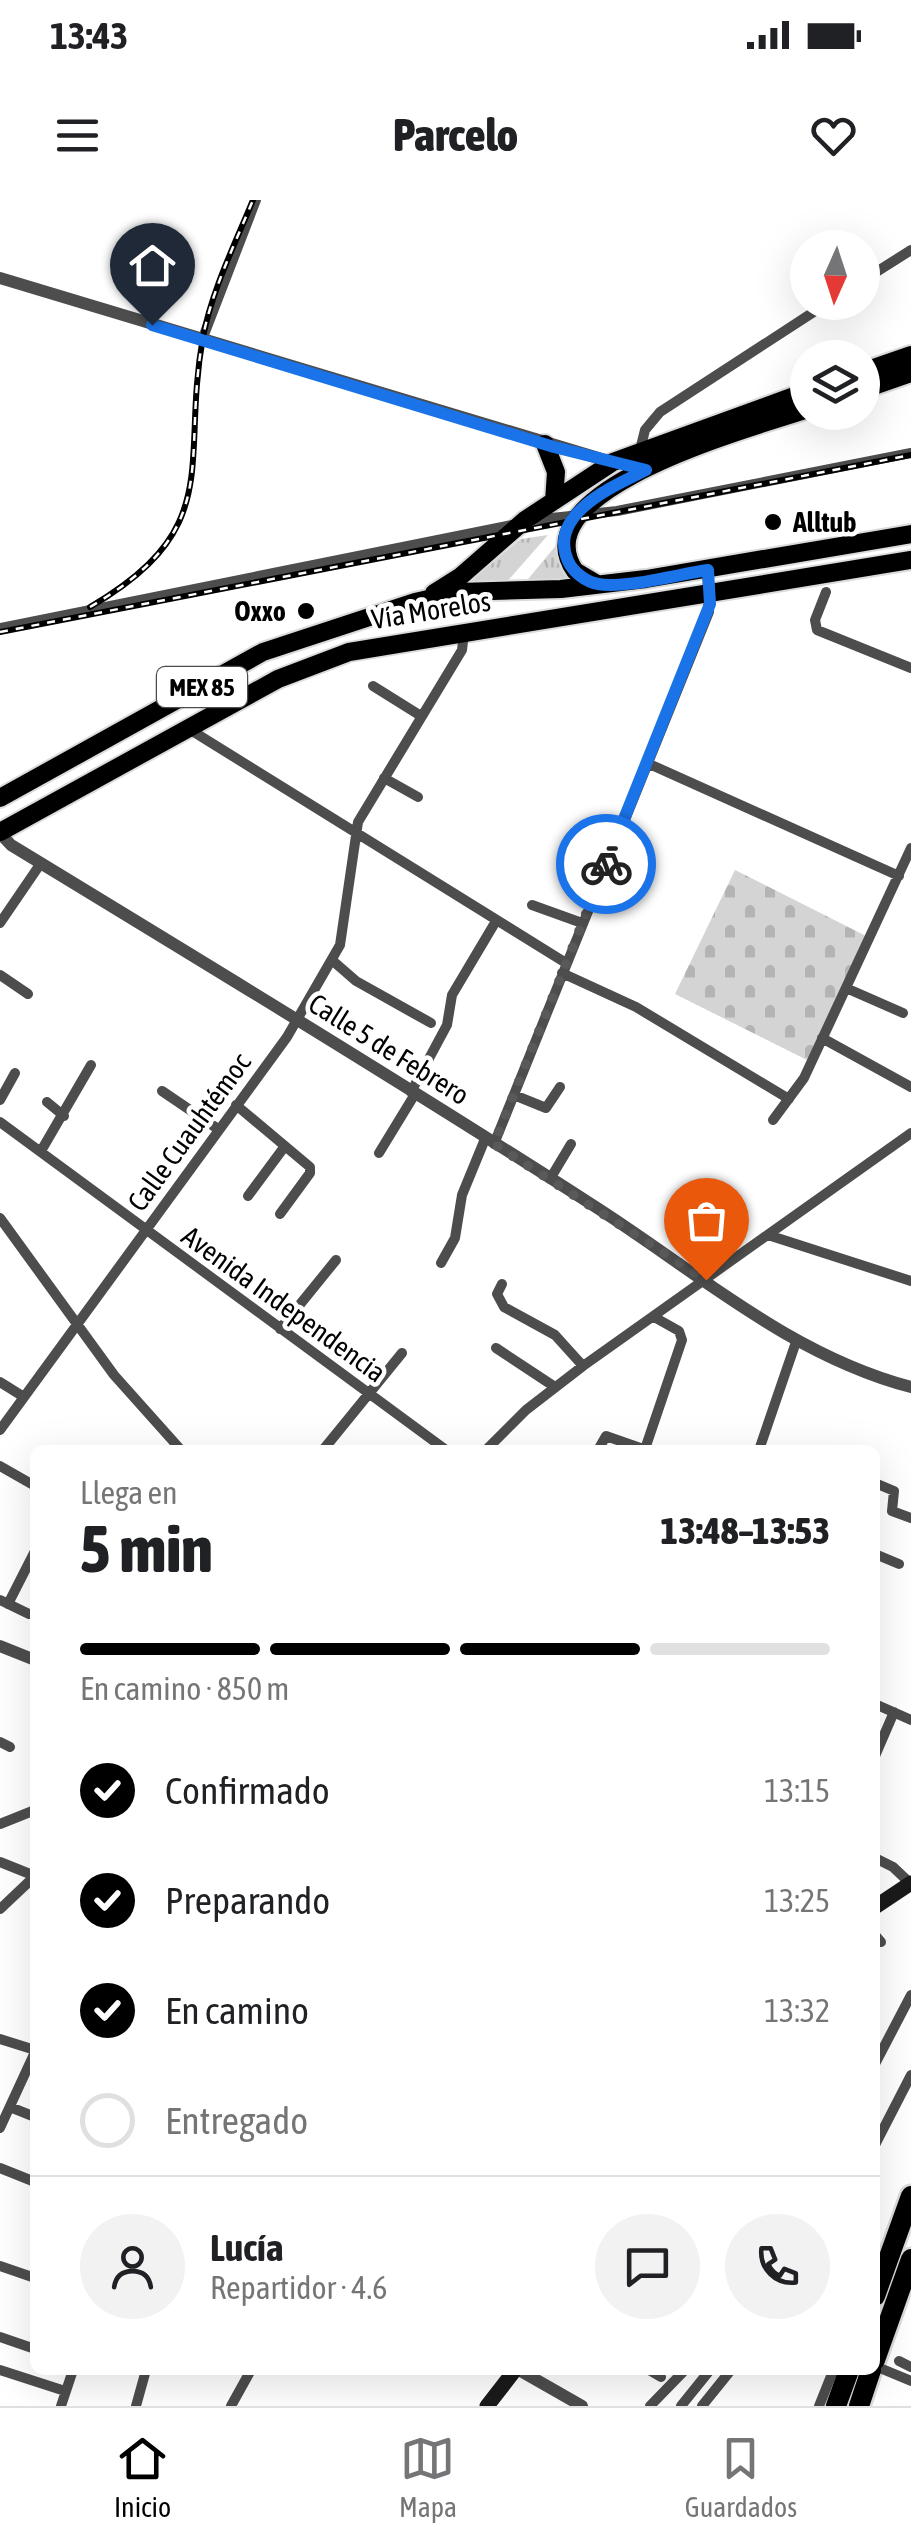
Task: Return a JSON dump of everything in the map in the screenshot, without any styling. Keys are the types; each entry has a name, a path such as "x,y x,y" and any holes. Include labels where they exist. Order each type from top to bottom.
{"highway":[{"path":"880,2282 911,2196"},
{"path":"880,2357 911,2259"},
{"path":"836,2406 847,2375"},
{"path":"859,2406 873,2375"}],"main road":[{"path":"880,366 911,355"},
{"path":"880,384 911,373"},
{"path":"415,602 462,576 525,520 613,462 790,397"},
{"path":"600,585 583,578 568,562 565,532 576,515 608,489 646,470 790,416"},
{"path":"546,444 556,472 554,501"},
{"name":"Vía Morelos","path":"0,798 263,652 415,602 459,592 600,585 911,534"},
{"name":"Vía Morelos","path":"0,832 311,665 370,648 911,560"},
{"path":"880,1904 911,1884"},
{"path":"487,2406 513,2375"}],"street":[{"path":"202,340 256,200"},
{"path":"880,270 911,250"},
{"path":"0,278 546,444 646,470"},
{"path":"640,450 645,430 660,412 801,320"},
{"path":"0,628 525,520 576,515 911,453"},
{"path":"441,1263 455,1238 462,1195 514,1095 709,612 708,570"},
{"path":"826,592 816,620 818,630 911,668"},
{"path":"354,835 462,650 464,632"},
{"path":"372,686 422,716"},
{"path":"189,729 496,921 564,968 636,1006 789,1099"},
{"path":"647,763 899,876"},
{"path":"384,778 418,797"},
{"name":"Calle 5 de Febrero","path":"0,832 41,863 550,1179 796,1342 853,1368 911,1387"},
{"name":"Calle Cuauhtémoc","path":"0,1430 298,1022 333,962 347,918 354,835"},
{"path":"773,1120 822,1038 911,848"},
{"path":"0,922 41,863"},
{"path":"532,905 582,923"},
{"path":"378,1152 449,1020 452,994 496,921"},
{"path":"333,962 356,982 431,1023"},
{"path":"0,975 28,994"},
{"path":"846,988 904,1013"},
{"path":"822,1038 911,1088"},
{"path":"41,1152 91,1065"},
{"path":"0,1100 15,1073"},
{"path":"514,1095 546,1108 560,1087"},
{"path":"162,1091 218,1129"},
{"path":"46,1102 64,1116"},
{"path":"236,1105 310,1172 280,1214"},
{"name":"Avenida Independencia","path":"0,1122 439,1445"},
{"path":"491,1445 583,1366 911,1133"},
{"path":"550,1179 570,1144"},
{"path":"248,1196 285,1146"},
{"path":"0,1218 76,1326 177,1445"},
{"path":"768,1235 911,1281"},
{"path":"280,1329 336,1260"},
{"path":"502,1284 497,1294 503,1306 554,1334 583,1366"},
{"path":"648,1445 682,1340 679,1331 654,1316"},
{"path":"760,1445 796,1342"},
{"path":"496,1348 555,1387"},
{"path":"326,1445 402,1354"},
{"path":"0,1382 24,1397"},
{"path":"601,1445 606,1436 632,1445"},
{"path":"0,1466 30,1483"},
{"path":"880,1485 894,1492 893,1512 911,1518"},
{"path":"880,1556 898,1564"},
{"path":"29,1614 4,1602 30,1559"},
{"path":"0,1646 30,1658"},
{"path":"880,1706 911,1720"},
{"path":"880,1744 894,1712"},
{"path":"0,1824 30,1812"},
{"path":"880,1860 894,1866 911,1884"},
{"path":"0,1862 30,1874"},
{"path":"0,1909 30,1881"},
{"path":"880,2054 911,1995"},
{"path":"0,2039 30,2049"},
{"path":"0,2128 30,2062"},
{"path":"880,2134 911,2075"},
{"path":"10,2107 30,2115"},
{"path":"0,2168 30,2180"},
{"path":"0,2266 30,2276"},
{"path":"0,2337 30,2347"},
{"path":"898,2361 911,2367"},
{"path":"880,2367 911,2382"},
{"path":"0,2370 66,2391"},
{"path":"60,2406 71,2375"},
{"path":"136,2406 145,2375"},
{"path":"230,2406 247,2375"},
{"path":"526,2375 582,2406"},
{"path":"657,2375 661,2377"},
{"path":"650,2406 680,2375"},
{"path":"681,2406 706,2375"},
{"path":"720,2406 705,2403 727,2375"},
{"path":"819,2406 831,2375"}],"green space":[{"path":"548,535 505,584 462,587 521,539"},
{"path":"558,543 562,562 580,581 524,584"},
{"path":"735,870 866,936 809,1061 675,994"}],"railway":[{"path":"90,607 133,578 162,549 180,520 189,490 197,382 207,319 253,200"},
{"path":"0,632 911,455"}],"way so far":[{"path":"606,864 494,1144 706,1280"}],"place":[{"name":"Alltub","path":"773,522"},
{"name":"Oxxo","path":"306,611"}],"route":[{"path":"152,325 554,447 646,470 608,489 576,515 565,532 568,562 583,578 600,585 708,570 710,604 606,864"}]}
